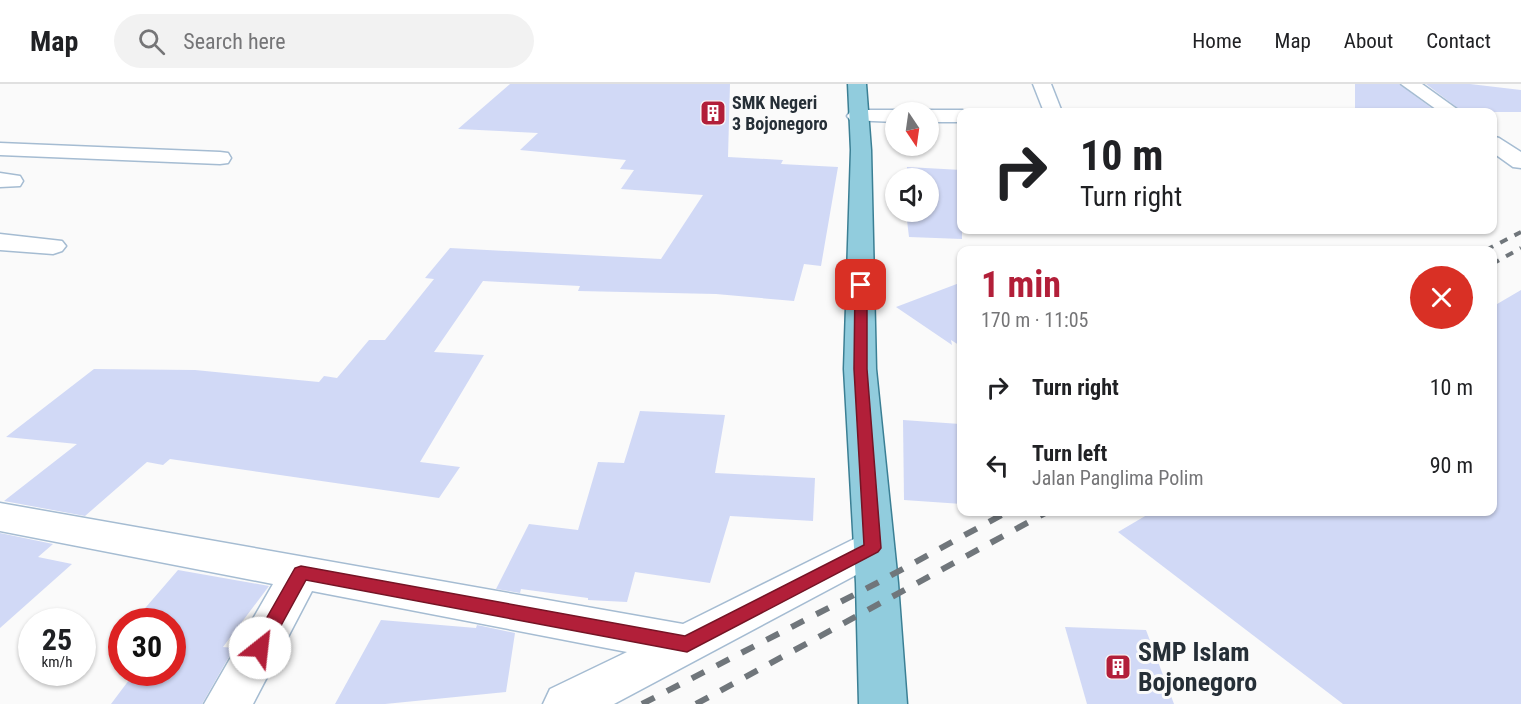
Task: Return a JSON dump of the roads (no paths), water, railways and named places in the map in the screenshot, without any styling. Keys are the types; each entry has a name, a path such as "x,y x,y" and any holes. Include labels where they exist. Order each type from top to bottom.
{"main road":[{"path":"857,84 857,116 861,150 862,243 860,369 883,704"}],"street":[{"path":"1042,84 1051,108"},
{"path":"1410,84 1446,108"},
{"path":"857,116 885,116"},
{"path":"939,116 957,116"},
{"path":"1497,145 1521,162"},
{"path":"0,149 220,158"},
{"path":"0,242 53,246"},
{"path":"0,517 687,644"},
{"path":"567,704 873,548"},
{"path":"228,704 301,573"}],"railway":[{"path":"1494,246 1521,232"},
{"path":"1497,261 1521,248"},
{"path":"642,704 877,583 1000,516"},
{"path":"696,704 1040,516"}],"place":[{"name":"SMK Negeri 3 Bojonegoro","path":"713,113"},
{"name":"SMP Islam Bojonegoro","path":"1118,667"}]}
